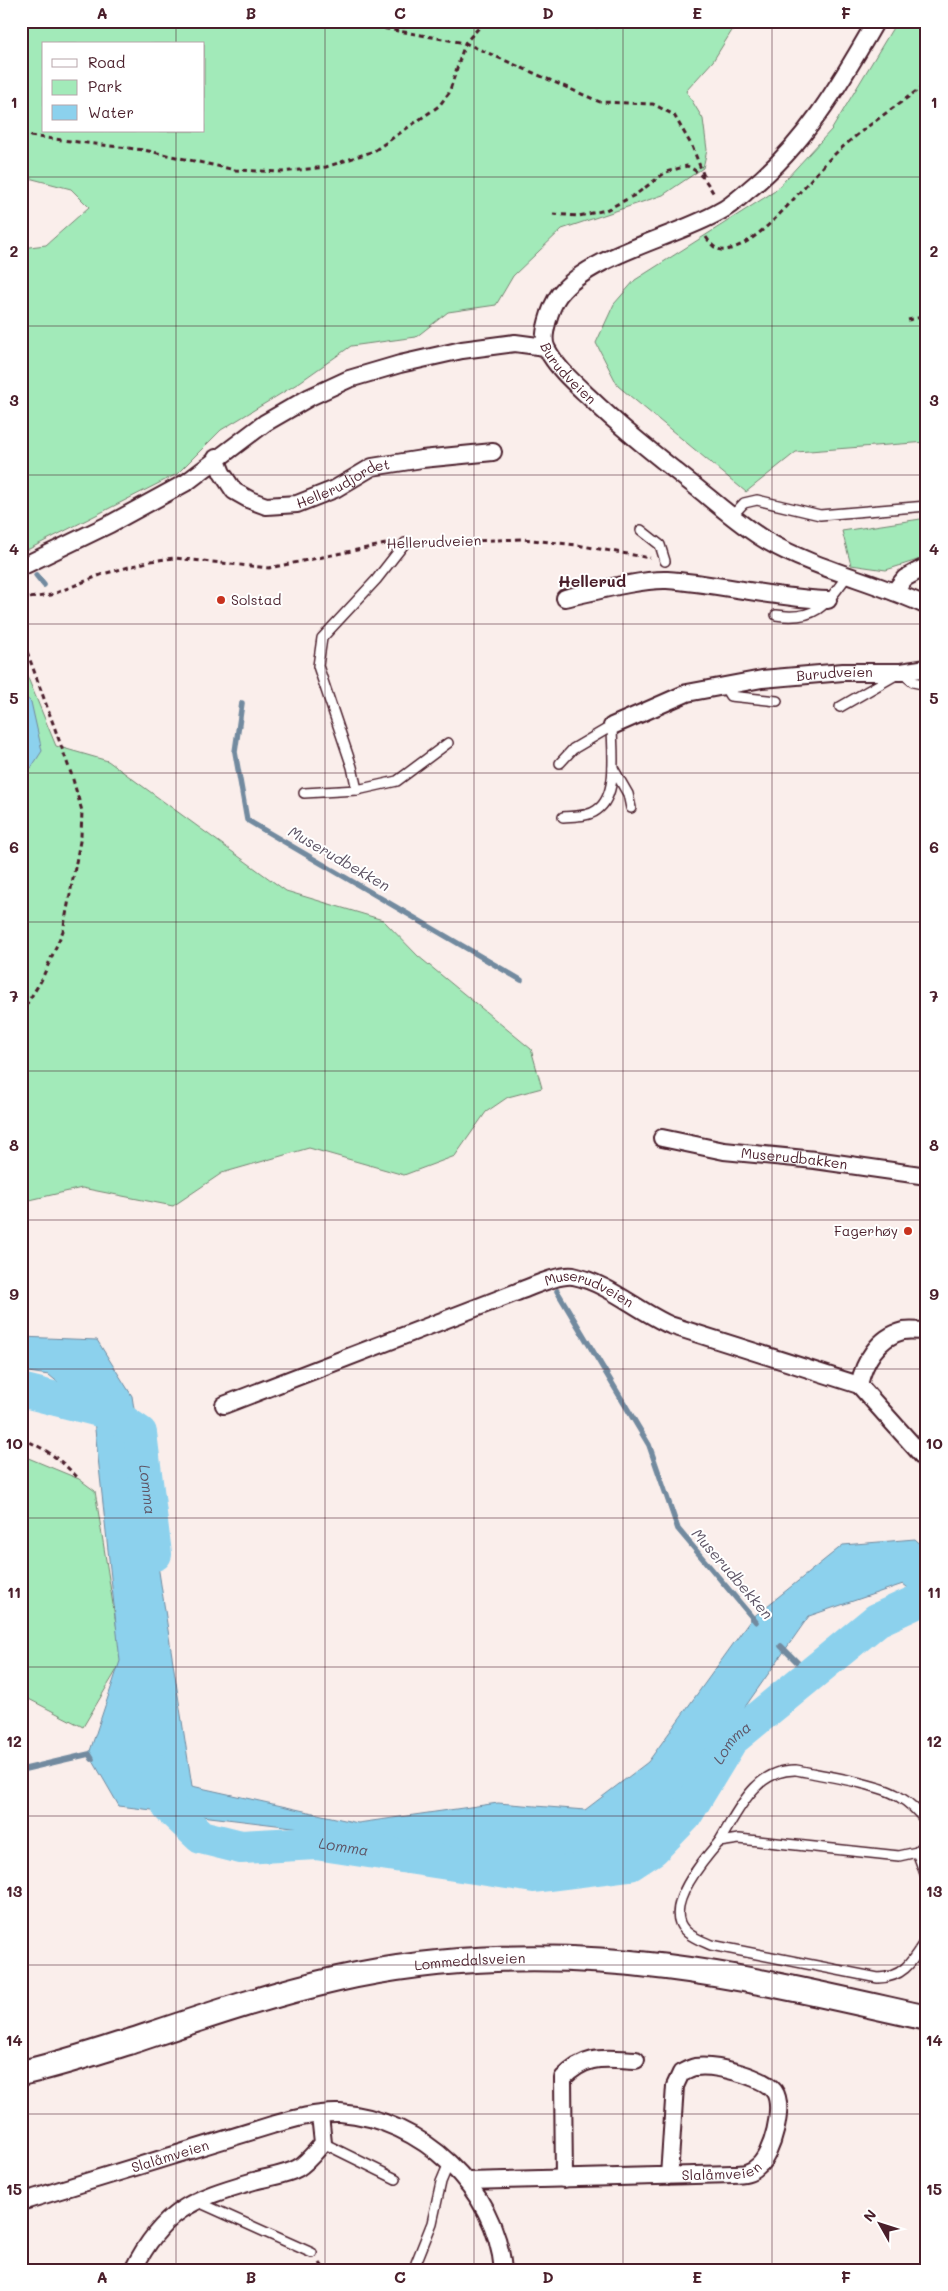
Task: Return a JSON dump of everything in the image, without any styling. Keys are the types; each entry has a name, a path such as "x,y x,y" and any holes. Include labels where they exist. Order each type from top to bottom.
{"main road":[{"name":"Lommedalsveien","path":"21,2072 75,2059 298,1988 388,1969 490,1960 580,1960 666,1966 739,1978 927,2018"}],"street":[{"name":"Burudveien","path":"876,21 835,91 800,140 759,182 723,210 696,224 581,273 558,296 546,324 545,347 567,376 615,423 732,516 767,540 844,580 894,592 927,606"},
{"path":"21,568 110,524 187,482 264,423 310,396 349,379 400,364 462,350 515,343 545,347"},
{"name":"Hellerudjordet","path":"216,458 222,473 234,491 266,506 297,504 335,490 372,467 422,459 493,452"},
{"path":"894,592 905,578 927,566"},
{"path":"565,598 605,589 666,580 801,599 828,600"},
{"name":"Burudveien","path":"612,726 687,693 762,679 843,672 901,672 927,668"},
{"name":"Muserudbakken","path":"662,1138 724,1152 815,1160 927,1176"},
{"name":"Muserudveien","path":"224,1405 550,1280 572,1276 600,1286 649,1316 670,1325 859,1385"},
{"path":"927,1331 903,1331 878,1346 862,1374 859,1385 927,1460"},
{"path":"564,2179 563,2078 571,2069 592,2058 636,2060"},
{"name":"Slalåmveien","path":"467,2182 747,2174 759,2166 770,2152 779,2107 775,2092 760,2080 737,2072 696,2067 681,2073 674,2086 669,2176"},
{"name":"Slalåmveien","path":"21,2202 272,2125 298,2118 338,2113 396,2127 421,2140 449,2163 467,2182 495,2230 503,2270"},
{"path":"133,2270 144,2248 159,2228 174,2213 196,2201 299,2168 323,2143 320,2115"}],"lane":[{"path":"732,516 744,503 756,500 820,516 927,506"},
{"path":"641,530 660,545 665,561"},
{"path":"357,790 352,766 318,666 322,638 376,580 405,543"},
{"path":"776,615 808,616 828,600 844,580"},
{"path":"840,707 901,672 912,682 927,685"},
{"path":"724,686 730,696 777,701"},
{"path":"560,763 573,749 612,726"},
{"path":"563,817 584,815 597,811 604,804 611,790 612,726"},
{"path":"304,793 357,790 397,781 448,743"},
{"path":"612,768 628,794 631,808"},
{"path":"927,1823 917,1810 897,1795 874,1787 796,1770 782,1770 762,1780 746,1799 719,1842 697,1867 682,1898 678,1913 680,1924 694,1937 711,1945 878,1978 891,1978 900,1973 910,1964 927,1938"},
{"path":"719,1842 739,1839 899,1856 917,1852 927,1842"},
{"path":"917,1852 927,1879"},
{"path":"323,2143 396,2179"},
{"path":"416,2263 432,2224 441,2182 449,2163"},
{"path":"196,2201 312,2253"}],"path":[{"path":"21,135 144,150 235,170 282,172 326,167 374,151 439,106 449,93 465,43 485,21"},
{"path":"559,21 598,27"},
{"path":"349,22 465,43 600,102 653,104 674,115 692,146 706,179 723,210"},
{"path":"696,224 714,248 722,251 743,243 767,227 836,152 927,82"},
{"path":"552,214 579,216 606,210 635,195 666,172 687,166 696,170 706,179"},
{"path":"908,320 927,316"},
{"name":"Hellerudveien","path":"21,599 51,595 103,574 174,558 269,568 380,544 523,539 577,545 665,561"},
{"path":"21,635 72,776 82,811 82,836 63,931 41,981 21,1013"},
{"path":"21,1439 36,1444 62,1461 79,1479"},
{"path":"927,1697 923,1724 927,1760"}],"green space":[{"path":"21,21 738,21 713,61 686,91 703,119 707,150 703,168 663,195 562,229 513,276 496,305 448,312 416,337 351,346 297,384 221,430 177,474 29,549 21,550 21,248 46,245 89,207 71,189 21,176"},
{"path":"897,21 927,21 927,442 796,452 746,492 618,386 596,343 614,304 635,280 775,191 832,129"},
{"path":"927,518 927,557 886,570 851,565 842,531"},
{"path":"21,661 56,746 108,761 286,891 383,920 418,956 531,1049 542,1088 508,1097 486,1112 455,1156 404,1175 309,1148 222,1173 173,1206 82,1188 21,1202"},
{"path":"21,1455 79,1479 95,1491 122,1661 83,1727 21,1695"}],"water":[{"path":"21,693 31,702 42,751 31,768 21,774"},
{"path":"21,1337 97,1340 132,1396 192,1786 358,1823 498,1803 585,1810 648,1762 752,1618 843,1545 915,1539 927,1550 927,1602 903,1584 809,1616 645,1849 405,1873 334,1832 119,1806 89,1754 120,1661 93,1411 49,1375 21,1371"}],"waterway":[{"path":"36,575 44,585"},
{"name":"Muserudbekken","path":"242,703 235,752 247,820 521,980"},
{"name":"Muserudbekken","path":"557,1291 649,1445 678,1529 756,1622"},
{"name":"Lomma","path":"21,1390 111,1413 140,1433 155,1554"},
{"name":"Lomma","path":"157,1771 169,1807 201,1837 241,1847 316,1843 534,1876 630,1864 653,1849 685,1816 731,1740 877,1620 927,1597"},
{"name":"Muserudbekken","path":"781,1646 810,1675"},
{"path":"21,1770 89,1754 92,1759"}],"place":[{"name":"Solstad","path":"221,600"},
{"name":"Fagerhøy","path":"908,1231"}],"district":[{"name":"Hellerud","path":"592,581"}]}
